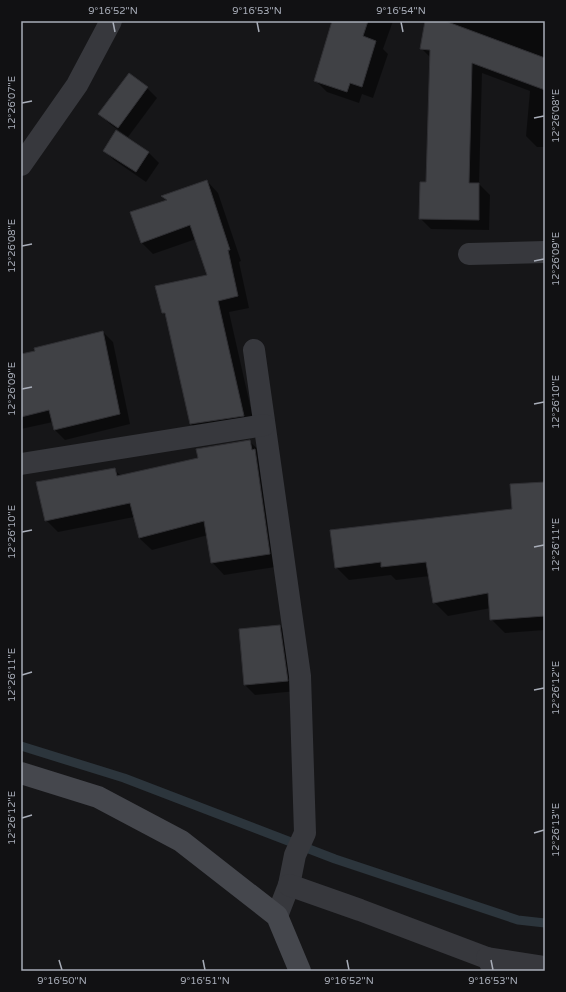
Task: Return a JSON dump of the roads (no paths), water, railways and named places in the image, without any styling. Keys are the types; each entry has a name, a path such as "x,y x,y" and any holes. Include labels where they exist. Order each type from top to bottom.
{"main road":[{"path":"21,773 98,797 181,841 277,916 300,971"}],"street":[{"path":"21,165 77,85 111,21"},
{"path":"469,254 545,252"},
{"path":"254,350 300,676 305,833 295,855 289,886 277,916"},
{"path":"21,464 264,425"},
{"path":"289,886 360,910 491,965 545,967"}],"waterway":[{"path":"21,746 124,778 335,859 518,920 545,923"}]}
